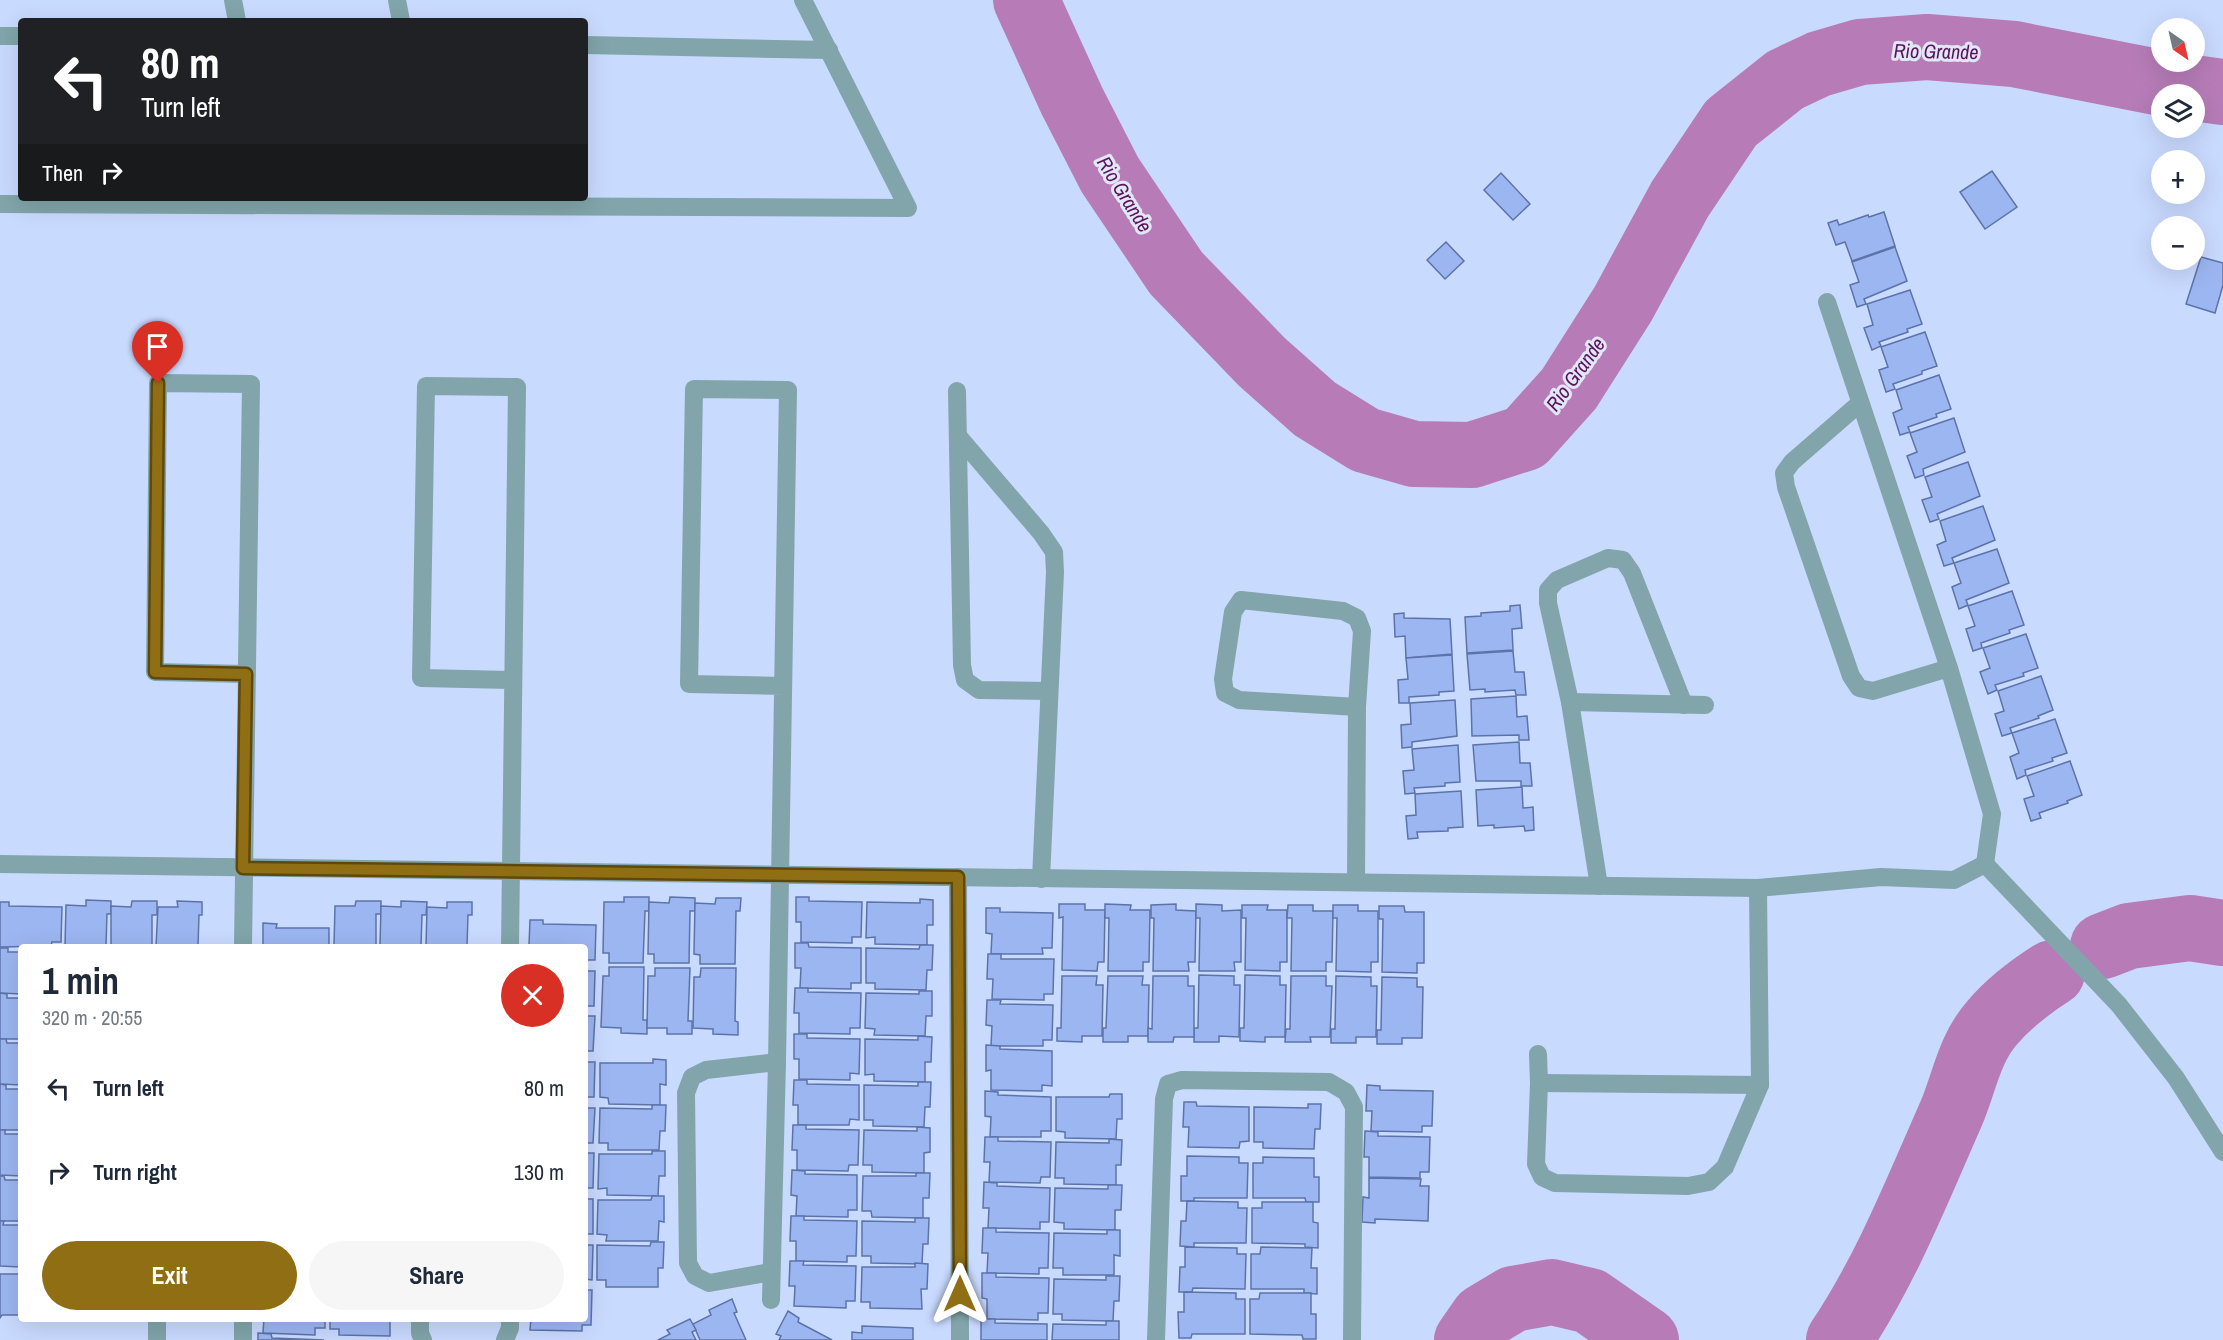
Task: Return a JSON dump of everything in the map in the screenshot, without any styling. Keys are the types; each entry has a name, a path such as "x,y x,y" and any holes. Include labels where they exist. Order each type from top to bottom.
{"street":[{"path":"232,0 236,18"},
{"path":"397,0 400,18"},
{"path":"0,204 435,202 908,208 803,0"},
{"path":"0,36 18,36"},
{"path":"588,45 829,50"},
{"path":"1827,302 1949,668 1992,814 1985,864"},
{"path":"243,944 251,384 158,383 155,672 246,674"},
{"path":"510,944 517,387 426,386 421,678 513,680"},
{"path":"771,1300 777,1062 788,390 694,389 689,684 783,686"},
{"path":"957,391 962,665 965,680 979,690 1049,691"},
{"path":"1860,403 1792,462 1784,473 1786,487 1851,676 1859,688 1873,691 1949,668"},
{"path":"959,437 1041,533 1054,552 1041,879"},
{"path":"1599,886 1570,702 1548,603 1548,590 1557,580 1608,558 1623,560 1632,573 1684,705"},
{"path":"1356,882 1357,707 1362,631 1357,618 1343,611 1241,600 1233,612 1223,679 1225,693 1239,699 1357,707"},
{"path":"1570,702 1705,705"},
{"path":"0,864 1758,888 1881,877 1953,880 1985,864"},
{"path":"1985,864 2119,1005 2176,1078 2223,1152"},
{"path":"958,877 960,1340"},
{"path":"1538,1054 1536,1164 1542,1177 1555,1183 1688,1186 1709,1182 1725,1167 1760,1085 1758,888"},
{"path":"771,1272 709,1282 695,1276 688,1263 686,1093 692,1077 706,1070 777,1062"},
{"path":"1156,1340 1164,1099 1168,1084 1182,1080 1329,1082 1346,1092 1353,1107 1352,1340"},
{"path":"1539,1083 1760,1085"},
{"path":"157,1322 157,1340"},
{"path":"243,1322 243,1340"},
{"path":"420,1322 420,1333 423,1340"},
{"path":"505,1340 510,1322"}],"building":[{"path":"1992,171 2017,207 1985,229 1960,192"},
{"path":"1501,173 1530,204 1513,220 1484,190"},
{"path":"1884,212 1895,246 1852,261 1845,242 1836,245 1828,223 1837,220 1839,225"},
{"path":"1446,242 1464,261 1445,279 1427,260"},
{"path":"1895,247 1907,281 1864,299 1866,304 1857,307 1850,285 1859,282 1852,262"},
{"path":"2205,258 2223,263 2223,285 2215,313 2186,304 2197,270 2205,270"},
{"path":"1910,290 1922,324 1907,329 1908,332 1879,342 1881,346 1872,350 1864,328 1873,325 1867,304"},
{"path":"1925,332 1937,366 1893,384 1895,389 1886,392 1879,370 1888,367 1881,347"},
{"path":"1939,375 1951,409 1936,414 1937,417 1908,427 1910,432 1900,435 1893,413 1902,409 1896,390"},
{"path":"1954,418 1965,452 1923,469 1924,475 1915,478 1907,456 1917,452 1910,433"},
{"path":"1968,462 1980,496 1937,514 1939,519 1930,522 1922,500 1932,497 1925,477"},
{"path":"1983,506 1995,540 1952,558 1954,563 1944,566 1937,545 1946,541 1940,521"},
{"path":"1997,549 2009,583 1966,600 1968,605 1959,609 1952,587 1961,583 1954,563"},
{"path":"2012,591 2024,625 2009,630 2010,633 1981,643 1982,648 1973,651 1966,629 1975,626 1968,606"},
{"path":"1520,605 1522,628 1512,629 1513,650 1467,653 1465,617 1481,616 1481,613 1510,611 1510,606"},
{"path":"1404,613 1404,618 1450,619 1452,654 1406,658 1405,636 1395,637 1394,614"},
{"path":"2026,634 2038,668 2023,673 2024,676 1995,685 1997,690 1988,694 1980,672 1990,668 1983,648"},
{"path":"1513,651 1515,672 1524,672 1526,695 1516,695 1515,690 1485,692 1485,689 1470,690 1467,654"},
{"path":"1452,655 1454,691 1439,692 1439,695 1409,697 1409,703 1399,703 1398,680 1408,679 1406,658"},
{"path":"2041,676 2053,710 2038,716 2039,718 2010,728 2012,733 2002,736 1995,714 2004,711 1998,691"},
{"path":"1516,696 1517,717 1527,716 1529,740 1519,740 1519,735 1472,736 1471,699"},
{"path":"1455,700 1457,736 1412,742 1412,747 1402,748 1401,725 1411,724 1410,703"},
{"path":"2055,719 2067,753 2052,758 2053,761 2025,770 2026,775 2017,779 2010,757 2019,753 2012,733"},
{"path":"1519,742 1520,763 1530,763 1532,786 1521,786 1521,781 1476,781 1473,745"},
{"path":"1458,745 1460,782 1445,783 1445,786 1414,788 1415,793 1405,794 1403,771 1414,770 1412,749"},
{"path":"2070,761 2082,795 2067,801 2068,803 2039,813 2041,818 2031,821 2024,799 2034,796 2027,776"},
{"path":"1522,787 1523,808 1533,807 1534,830 1525,831 1524,826 1494,828 1494,825 1478,826 1476,790"},
{"path":"1461,791 1463,827 1448,828 1448,831 1417,832 1418,838 1408,839 1406,816 1416,815 1415,794"},
{"path":"624,897 649,897 649,911 645,911 643,963 609,963 609,953 603,953 604,902 624,902"},
{"path":"670,897 695,898 695,911 690,911 689,963 654,963 654,954 648,954 649,902 669,903"},
{"path":"796,897 809,897 809,901 862,902 861,937 852,937 852,943 801,942 801,922 796,922"},
{"path":"716,898 741,898 740,911 736,911 735,964 700,964 700,955 694,954 695,903 715,904"},
{"path":"920,899 933,900 933,925 927,925 927,945 875,944 875,937 866,938 867,902 920,903"},
{"path":"86,900 111,901 111,914 107,914 106,944 65,944 66,905 86,906"},
{"path":"132,901 157,901 157,915 152,915 152,944 111,944 111,906 131,907"},
{"path":"177,901 202,902 198,944 156,944 158,907 178,907"},
{"path":"356,901 381,901 381,914 376,914 376,944 334,944 335,906 355,906"},
{"path":"401,901 427,902 426,915 422,915 421,944 380,944 381,906 401,907"},
{"path":"0,902 9,902 9,906 62,907 61,942 0,947"},
{"path":"447,902 472,902 472,915 468,915 467,944 426,944 427,907 447,908"},
{"path":"1059,904 1085,904 1085,910 1105,910 1104,962 1098,962 1097,971 1062,970 1063,917 1059,918"},
{"path":"1105,904 1131,905 1130,910 1150,910 1149,962 1143,962 1143,971 1108,971 1109,918 1105,918"},
{"path":"1176,904 1176,910 1196,911 1195,962 1188,962 1189,971 1153,971 1154,918 1151,918 1151,905"},
{"path":"1196,904 1222,905 1222,911 1241,910 1241,962 1234,962 1235,971 1199,971 1200,918 1196,918"},
{"path":"1242,905 1268,905 1267,910 1287,910 1287,962 1280,962 1280,971 1245,970 1246,918 1242,918"},
{"path":"1288,905 1313,905 1313,911 1333,911 1332,962 1326,962 1326,971 1291,971 1292,918 1287,918"},
{"path":"1333,905 1358,905 1358,911 1378,911 1378,962 1371,962 1371,972 1336,971 1337,918 1333,918"},
{"path":"1379,906 1404,906 1405,912 1424,912 1424,963 1417,963 1417,973 1382,972 1383,919 1379,919"},
{"path":"986,908 1000,908 1000,912 1053,913 1052,948 1042,948 1043,954 991,954 992,934 986,933"},
{"path":"530,920 543,920 543,924 596,925 595,960 588,960 588,944 529,944"},
{"path":"263,923 277,924 276,928 329,928 329,944 263,944"},
{"path":"795,943 808,943 809,947 861,948 861,983 851,983 851,989 800,988 801,968 795,968"},
{"path":"920,945 933,945 932,970 927,970 926,990 875,989 875,983 866,983 866,948 919,949"},
{"path":"0,948 8,948 8,952 18,952 18,994 0,993"},
{"path":"988,954 1001,954 1001,959 1054,959 1053,994 1044,994 1044,1000 992,999 993,979 987,979"},
{"path":"609,967 644,967 643,1020 647,1020 647,1034 621,1033 621,1028 601,1027 603,976 609,976"},
{"path":"655,968 690,968 688,1021 692,1021 692,1034 667,1034 667,1028 647,1028 648,976 655,976"},
{"path":"701,968 736,968 735,1021 738,1022 738,1035 713,1034 713,1029 693,1028 694,977 700,977"},
{"path":"588,971 595,971 594,1006 588,1006"},
{"path":"1199,975 1234,976 1234,985 1240,985 1239,1037 1219,1036 1219,1042 1194,1042 1194,1028 1198,1028"},
{"path":"1245,975 1280,976 1280,985 1286,985 1285,1037 1265,1037 1265,1042 1240,1041 1240,1028 1244,1028"},
{"path":"1062,976 1097,976 1096,985 1103,985 1102,1036 1082,1036 1082,1042 1057,1041 1057,1028 1061,1028"},
{"path":"1108,976 1143,976 1142,985 1149,985 1148,1036 1128,1036 1128,1042 1103,1042 1103,1028 1106,1028"},
{"path":"1153,976 1188,976 1188,986 1194,986 1194,1037 1174,1037 1173,1042 1148,1042 1148,1028 1152,1029"},
{"path":"1291,976 1326,976 1326,986 1332,986 1330,1037 1310,1037 1311,1042 1285,1042 1286,1029 1290,1029"},
{"path":"1336,976 1371,977 1371,986 1377,986 1376,1037 1356,1037 1356,1043 1331,1043 1331,1029 1335,1029"},
{"path":"1382,977 1417,978 1417,987 1423,987 1422,1038 1402,1038 1402,1044 1377,1044 1377,1030 1381,1030"},
{"path":"795,988 808,988 808,992 861,993 860,1028 850,1028 850,1034 799,1033 799,1013 794,1013"},
{"path":"919,991 932,991 932,1016 926,1016 925,1036 874,1035 875,1029 865,1028 866,993 919,994"},
{"path":"0,993 7,994 7,998 18,998 18,1039 0,1039"},
{"path":"987,1000 1001,1000 1000,1004 1053,1005 1052,1040 1043,1040 1043,1046 991,1046 992,1026 986,1025"},
{"path":"588,1016 595,1016 593,1051 588,1051"},
{"path":"794,1034 807,1034 807,1038 860,1039 859,1074 850,1073 850,1080 799,1079 799,1059 794,1059"},
{"path":"918,1036 932,1037 931,1062 925,1062 925,1082 874,1081 874,1074 865,1075 865,1039 918,1040"},
{"path":"0,1039 6,1039 7,1043 18,1043 18,1085 0,1084"},
{"path":"986,1045 1000,1046 1000,1049 1052,1051 1052,1086 1042,1085 1042,1091 991,1090 991,1070 986,1071"},
{"path":"653,1059 666,1060 666,1085 660,1084 660,1105 609,1104 608,1098 600,1097 600,1063 653,1063"},
{"path":"588,1062 595,1062 594,1097 588,1097"},
{"path":"794,1080 807,1080 807,1084 859,1085 859,1120 850,1119 849,1125 798,1125 798,1105 793,1105"},
{"path":"918,1082 931,1082 930,1107 925,1107 924,1127 873,1126 873,1120 864,1120 864,1085 918,1086"},
{"path":"0,1084 6,1085 6,1089 18,1089 18,1130 0,1130"},
{"path":"1367,1085 1380,1086 1380,1090 1433,1091 1432,1126 1422,1126 1422,1132 1371,1131 1372,1111 1366,1111"},
{"path":"985,1091 998,1092 998,1095 1051,1097 1051,1131 1041,1131 1041,1137 990,1137 991,1117 985,1116"},
{"path":"1110,1094 1122,1094 1122,1119 1117,1119 1116,1139 1065,1138 1065,1132 1056,1131 1056,1097 1109,1097"},
{"path":"1184,1102 1196,1102 1197,1106 1249,1107 1249,1141 1240,1142 1239,1148 1188,1147 1189,1127 1183,1127"},
{"path":"1308,1104 1321,1104 1320,1129 1315,1129 1314,1149 1263,1148 1263,1142 1254,1142 1254,1107 1308,1108"},
{"path":"652,1105 666,1105 665,1131 660,1131 659,1150 608,1150 608,1143 599,1143 600,1108 652,1109"},
{"path":"588,1108 595,1108 593,1143 588,1143"},
{"path":"793,1125 806,1125 806,1129 859,1130 858,1165 849,1165 848,1171 797,1170 797,1150 792,1150"},
{"path":"917,1127 930,1128 930,1152 924,1153 924,1173 872,1172 872,1165 863,1165 864,1130 917,1131"},
{"path":"0,1130 5,1130 5,1134 18,1134 18,1176 0,1175"},
{"path":"1365,1131 1378,1132 1378,1136 1430,1137 1429,1172 1420,1172 1420,1178 1369,1177 1369,1157 1364,1157"},
{"path":"985,1137 998,1137 998,1141 1051,1142 1050,1177 1041,1177 1040,1183 989,1182 990,1162 984,1162"},
{"path":"1109,1139 1122,1140 1121,1165 1116,1165 1116,1185 1064,1184 1064,1178 1055,1178 1056,1142 1109,1143"},
{"path":"652,1151 665,1151 665,1176 659,1176 658,1196 607,1195 607,1188 598,1189 599,1154 652,1154"},
{"path":"588,1153 594,1153 593,1188 588,1188"},
{"path":"1187,1156 1239,1157 1239,1163 1248,1163 1247,1198 1194,1198 1194,1201 1181,1201 1181,1176 1187,1176"},
{"path":"1263,1157 1314,1158 1314,1177 1319,1177 1319,1202 1306,1202 1305,1198 1253,1198 1253,1163 1263,1163"},
{"path":"792,1170 805,1171 805,1174 857,1175 857,1210 848,1210 848,1217 796,1216 797,1196 791,1195"},
{"path":"916,1173 930,1173 929,1198 923,1198 923,1218 872,1217 871,1211 862,1211 863,1176 916,1176"},
{"path":"0,1176 4,1176 5,1180 18,1180 18,1221 0,1221"},
{"path":"1369,1178 1421,1179 1420,1186 1429,1186 1428,1221 1375,1219 1375,1223 1362,1222 1363,1197 1369,1198"},
{"path":"984,1182 997,1183 997,1186 1050,1188 1049,1222 1040,1222 1040,1229 988,1228 989,1208 983,1208"},
{"path":"1108,1185 1122,1185 1121,1210 1115,1210 1115,1230 1064,1229 1064,1223 1054,1222 1055,1188 1108,1189"},
{"path":"652,1196 664,1196 664,1222 659,1221 658,1241 606,1241 607,1235 597,1234 598,1200 651,1200"},
{"path":"588,1199 593,1199 593,1234 588,1234"},
{"path":"1187,1201 1238,1202 1238,1208 1247,1208 1246,1243 1194,1243 1194,1247 1180,1246 1181,1221 1186,1221"},
{"path":"1262,1202 1313,1202 1313,1222 1318,1223 1318,1248 1305,1247 1305,1244 1252,1243 1252,1208 1262,1208"},
{"path":"791,1216 804,1216 804,1220 857,1221 856,1256 847,1256 847,1262 796,1261 796,1241 790,1241"},
{"path":"915,1218 929,1218 928,1244 923,1244 922,1264 871,1263 871,1256 862,1256 862,1221 915,1222"},
{"path":"0,1221 4,1221 3,1225 18,1225 18,1267 0,1266"},
{"path":"983,1228 996,1228 996,1232 1049,1233 1048,1268 1039,1268 1039,1274 987,1273 988,1253 982,1253"},
{"path":"1107,1230 1120,1230 1120,1256 1114,1255 1114,1275 1063,1275 1063,1268 1053,1268 1054,1233 1107,1234"},
{"path":"651,1242 664,1242 663,1268 658,1268 658,1287 606,1287 606,1280 597,1280 597,1245 650,1246"},
{"path":"588,1245 593,1245 592,1280 588,1279"},
{"path":"1185,1247 1237,1248 1237,1254 1246,1254 1245,1289 1193,1288 1192,1292 1179,1292 1180,1267 1185,1267"},
{"path":"1261,1247 1312,1248 1311,1268 1317,1268 1317,1294 1304,1293 1304,1289 1251,1289 1251,1254 1260,1254"},
{"path":"790,1261 804,1261 803,1265 856,1266 855,1301 846,1301 846,1308 794,1306 795,1286 789,1286"},
{"path":"915,1263 928,1264 927,1289 921,1289 922,1309 870,1308 870,1302 861,1302 862,1267 915,1267"},
{"path":"982,1273 996,1273 996,1277 1049,1278 1048,1313 1038,1313 1038,1320 987,1319 987,1299 982,1298"},
{"path":"0,1274 18,1274 18,1315 2,1315 0,1318"},
{"path":"1106,1276 1120,1276 1119,1301 1114,1301 1113,1321 1062,1320 1062,1314 1053,1314 1054,1279 1106,1280"},
{"path":"588,1290 592,1290 591,1325 582,1325 582,1331 530,1330 531,1322 588,1322"},
{"path":"1184,1292 1236,1293 1236,1299 1245,1299 1245,1334 1192,1334 1191,1338 1179,1338 1178,1312 1184,1312"},
{"path":"1260,1293 1311,1293 1311,1314 1316,1314 1316,1339 1303,1339 1302,1335 1250,1334 1250,1299 1259,1299"},
{"path":"732,1299 737,1312 734,1313 746,1340 700,1340 693,1324 711,1315 709,1310"},
{"path":"788,1311 799,1318 798,1322 832,1340 779,1340 781,1336 776,1334"},
{"path":"690,1319 696,1330 692,1332 696,1340 658,1340 670,1334 667,1330"},
{"path":"981,1319 995,1319 995,1323 1047,1324 1047,1340 981,1340"},
{"path":"1106,1321 1119,1321 1119,1340 1052,1340 1053,1324 1106,1325"},
{"path":"264,1322 325,1322 325,1328 315,1328 315,1335 263,1333"},
{"path":"330,1322 390,1322 390,1336 339,1335 339,1329 330,1329"},
{"path":"862,1326 913,1328 913,1340 852,1340 852,1332 862,1333"},
{"path":"258,1333 271,1334 272,1338 324,1340 258,1340"}],"waterway":[{"name":"Rio Grande","path":"1026,0 1072,101 1110,175 1176,273 1262,362 1315,409 1365,440 1414,454 1472,455 1525,438 1569,389 1623,304 1680,199 1731,123 1785,80 1819,64 1860,52 1927,47 2014,54 2172,85 2223,92"},
{"path":"2103,946 2129,936 2190,928 2223,933"},
{"path":"1839,1340 1872,1286 1900,1230 1984,1033 2005,1009 2052,973"},
{"path":"1467,1340 1483,1317 1513,1299 1552,1292 1590,1301 1646,1340"}],"route":[{"path":"158,383 155,672 246,674 243,868 958,877 960,1294"}]}
